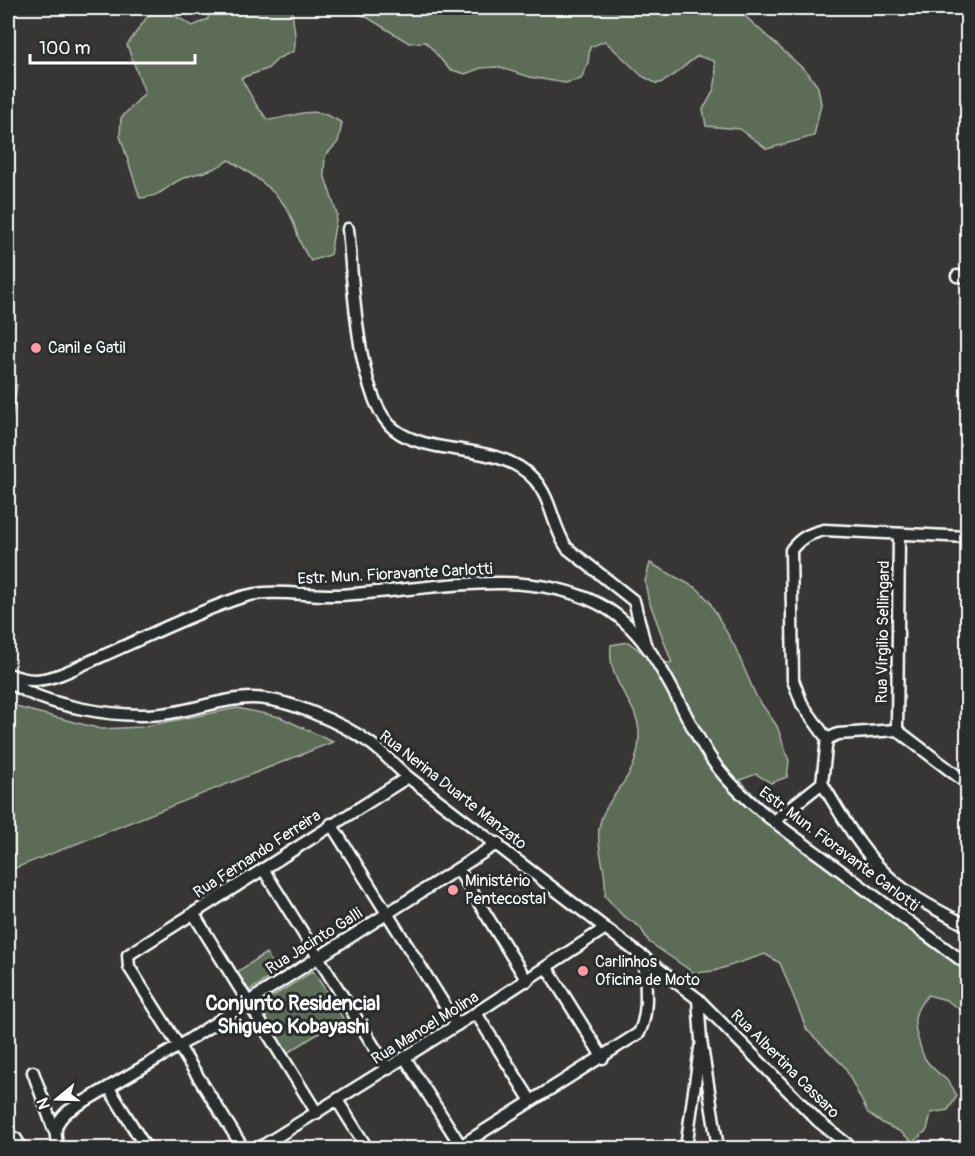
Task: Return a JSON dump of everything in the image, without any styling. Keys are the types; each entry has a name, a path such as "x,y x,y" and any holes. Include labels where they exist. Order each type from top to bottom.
{"street":[{"path":"348,229 363,357 372,395 385,420 405,436 445,447 490,454 532,477 549,504 559,536 567,548 634,601 645,644"},
{"path":"968,537 824,530 808,534 791,550 793,680 802,704 827,739 822,783 859,842 892,880 924,903 968,926"},
{"name":"Rua Vírgilio Sellingard","path":"897,730 898,534"},
{"name":"Estr. Mun. Fioravante Carlotti","path":"8,674 33,680 64,673 226,603 256,594 354,595 453,583 506,584 561,590 598,603 621,620 645,644 717,767 740,792 774,821 968,965"},
{"name":"Rua Nerina Duarte Manzato","path":"8,681 40,698 74,706 125,713 163,714 252,698 276,701 344,727 371,744 408,777 498,843 604,929 698,999"},
{"path":"827,739 838,735 897,730 968,784"},
{"name":"Rua Fernando Ferreira","path":"179,1046 129,967 127,960 132,950 408,777"},
{"path":"774,821 822,783"},
{"path":"331,824 457,1025"},
{"name":"Rua Jacinto Galli","path":"56,1126 68,1111 179,1046 498,843"},
{"path":"263,869 388,1069"},
{"path":"458,869 527,981"},
{"path":"193,913 316,1113"},
{"name":"Rua Manoel Molina","path":"259,1149 527,981 604,929"},
{"path":"405,1058 459,1147 603,1058 639,1033 644,1024 644,957"},
{"path":"547,968 603,1058"},
{"path":"698,999 701,1040 718,1149"},
{"name":"Rua Albertina Cassaro","path":"698,999 818,1121 852,1149"},
{"path":"476,1013 531,1101"},
{"path":"686,1149 701,1040"},
{"path":"179,1046 243,1149"},
{"path":"33,1072 56,1126 58,1149"},
{"path":"109,1088 146,1149"},
{"path":"337,1100 367,1149"},
{"path":"8,1135 16,1138 21,1149"}],"green space":[{"path":"161,8 193,26 208,19 209,8 293,8 294,51 279,58 267,69 241,78 268,120 313,112 342,123 338,142 325,156 324,174 337,214 330,255 311,261 302,247 291,216 282,201 261,181 229,160 213,169 179,180 160,193 140,198 120,136 121,118 145,93 127,45 147,17"},
{"path":"346,8 736,8 808,73 818,87 821,104 814,136 767,149 740,129 706,126 703,109 710,97 716,74 714,61 698,56 669,78 657,84 642,76 605,41 590,47 588,63 581,79 565,83 530,77 498,67 481,68 465,74 449,69 426,42 409,43 365,16 347,11"},
{"path":"8,384 17,385 8,445"},
{"path":"650,563 698,589 709,601 735,647 756,696 777,726 789,761 787,777 771,783 756,774 740,780 762,804 778,810 791,831 835,873 967,959 967,1014 946,1000 928,995 919,1006 915,1017 915,1028 924,1056 930,1066 950,1083 957,1096 948,1110 931,1113 927,1130 913,1142 868,1113 844,1066 807,1030 780,963 765,954 714,971 694,973 649,942 640,927 622,915 605,896 599,828 608,805 629,774 634,762 639,731 633,710 613,671 611,645 628,642 655,662 672,663 648,598 645,581"},
{"path":"8,700 20,708 101,729 141,727 237,708 280,717 333,742 8,871"},
{"path":"266,953 278,972 249,991 237,972"},
{"path":"313,971 343,1018 286,1054 256,1007"}],"place":[{"name":"Canil e Gatil","path":"36,348"},
{"name":"Ministério Pentecostal","path":"453,890"},
{"name":"Carlinhos Oficina de Moto","path":"583,971"}],"district":[{"name":"Conjunto Residencial Shigueo Kobayashi","path":"293,1014"}]}
